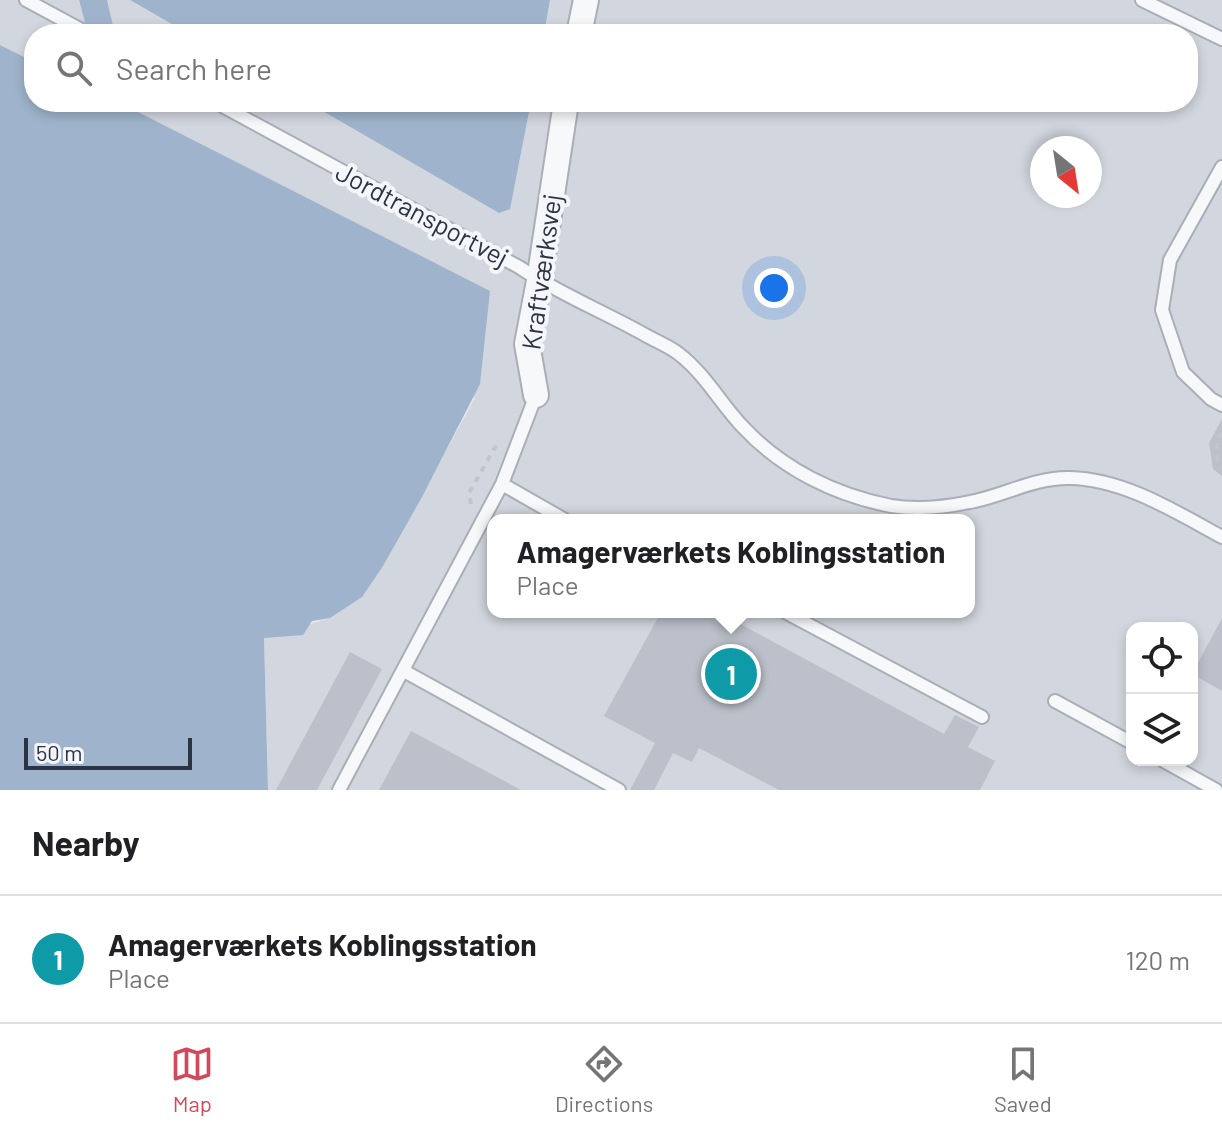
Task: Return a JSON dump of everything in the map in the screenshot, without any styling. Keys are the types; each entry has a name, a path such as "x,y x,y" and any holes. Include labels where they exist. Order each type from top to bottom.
{"street":[{"path":"581,24 586,0"},
{"name":"Kraftværksvej","path":"536,395 527,344 564,112"}],"lane":[{"path":"26,0 70,24"},
{"path":"1142,0 1191,24"},
{"path":"1198,27 1222,39"},
{"name":"Jordtransportvej","path":"233,112 519,267 539,281 633,327 679,354 763,446 820,485 891,506 920,508 970,502 1022,486 1070,477 1117,486 1172,510 1222,537"},
{"path":"1222,167 1170,260 1162,310 1183,372 1211,399 1222,405"},
{"name":"Kraftværksvej","path":"339,790 502,484 536,395"},
{"path":"502,484 554,514"},
{"path":"796,618 982,717"},
{"path":"404,671 619,790"},
{"path":"1055,701 1126,740"},
{"path":"1173,766 1216,790"}],"path":[{"path":"1222,432 1216,444 1219,466 1222,468"}],"shaded area":[{"path":"0,0 79,0 85,24 24,24 24,57 0,45"},
{"path":"107,0 130,0 172,24 113,24"},
{"path":"550,0 1222,0 1222,790 268,790 264,638 330,618 383,566 475,398 136,112 324,112 499,213 510,208 529,112 1198,112 1198,24 546,24"}],"water":[{"path":"79,0 107,0 113,24 85,24"},
{"path":"130,0 550,0 546,24 172,24"},
{"path":"0,45 24,57 24,112 138,112 490,291 480,384 383,566 362,597 330,618 312,621 303,635 264,638 268,790 0,790"},
{"path":"324,112 529,112 510,209 499,213"}],"building":[{"path":"1222,419 1222,476 1213,469 1209,443"},
{"path":"658,618 729,618 944,734 955,715 979,727 968,747 995,761 980,790 779,790 699,748 692,762 673,753 654,790 630,790 655,743 604,716"},
{"path":"1222,618 1222,691 1198,677 1198,663"},
{"path":"350,652 382,669 317,790 276,790"},
{"path":"411,731 521,790 379,790"}],"place":[{"name":"Amagerværkets Koblingsstation","path":"731,674"}]}
